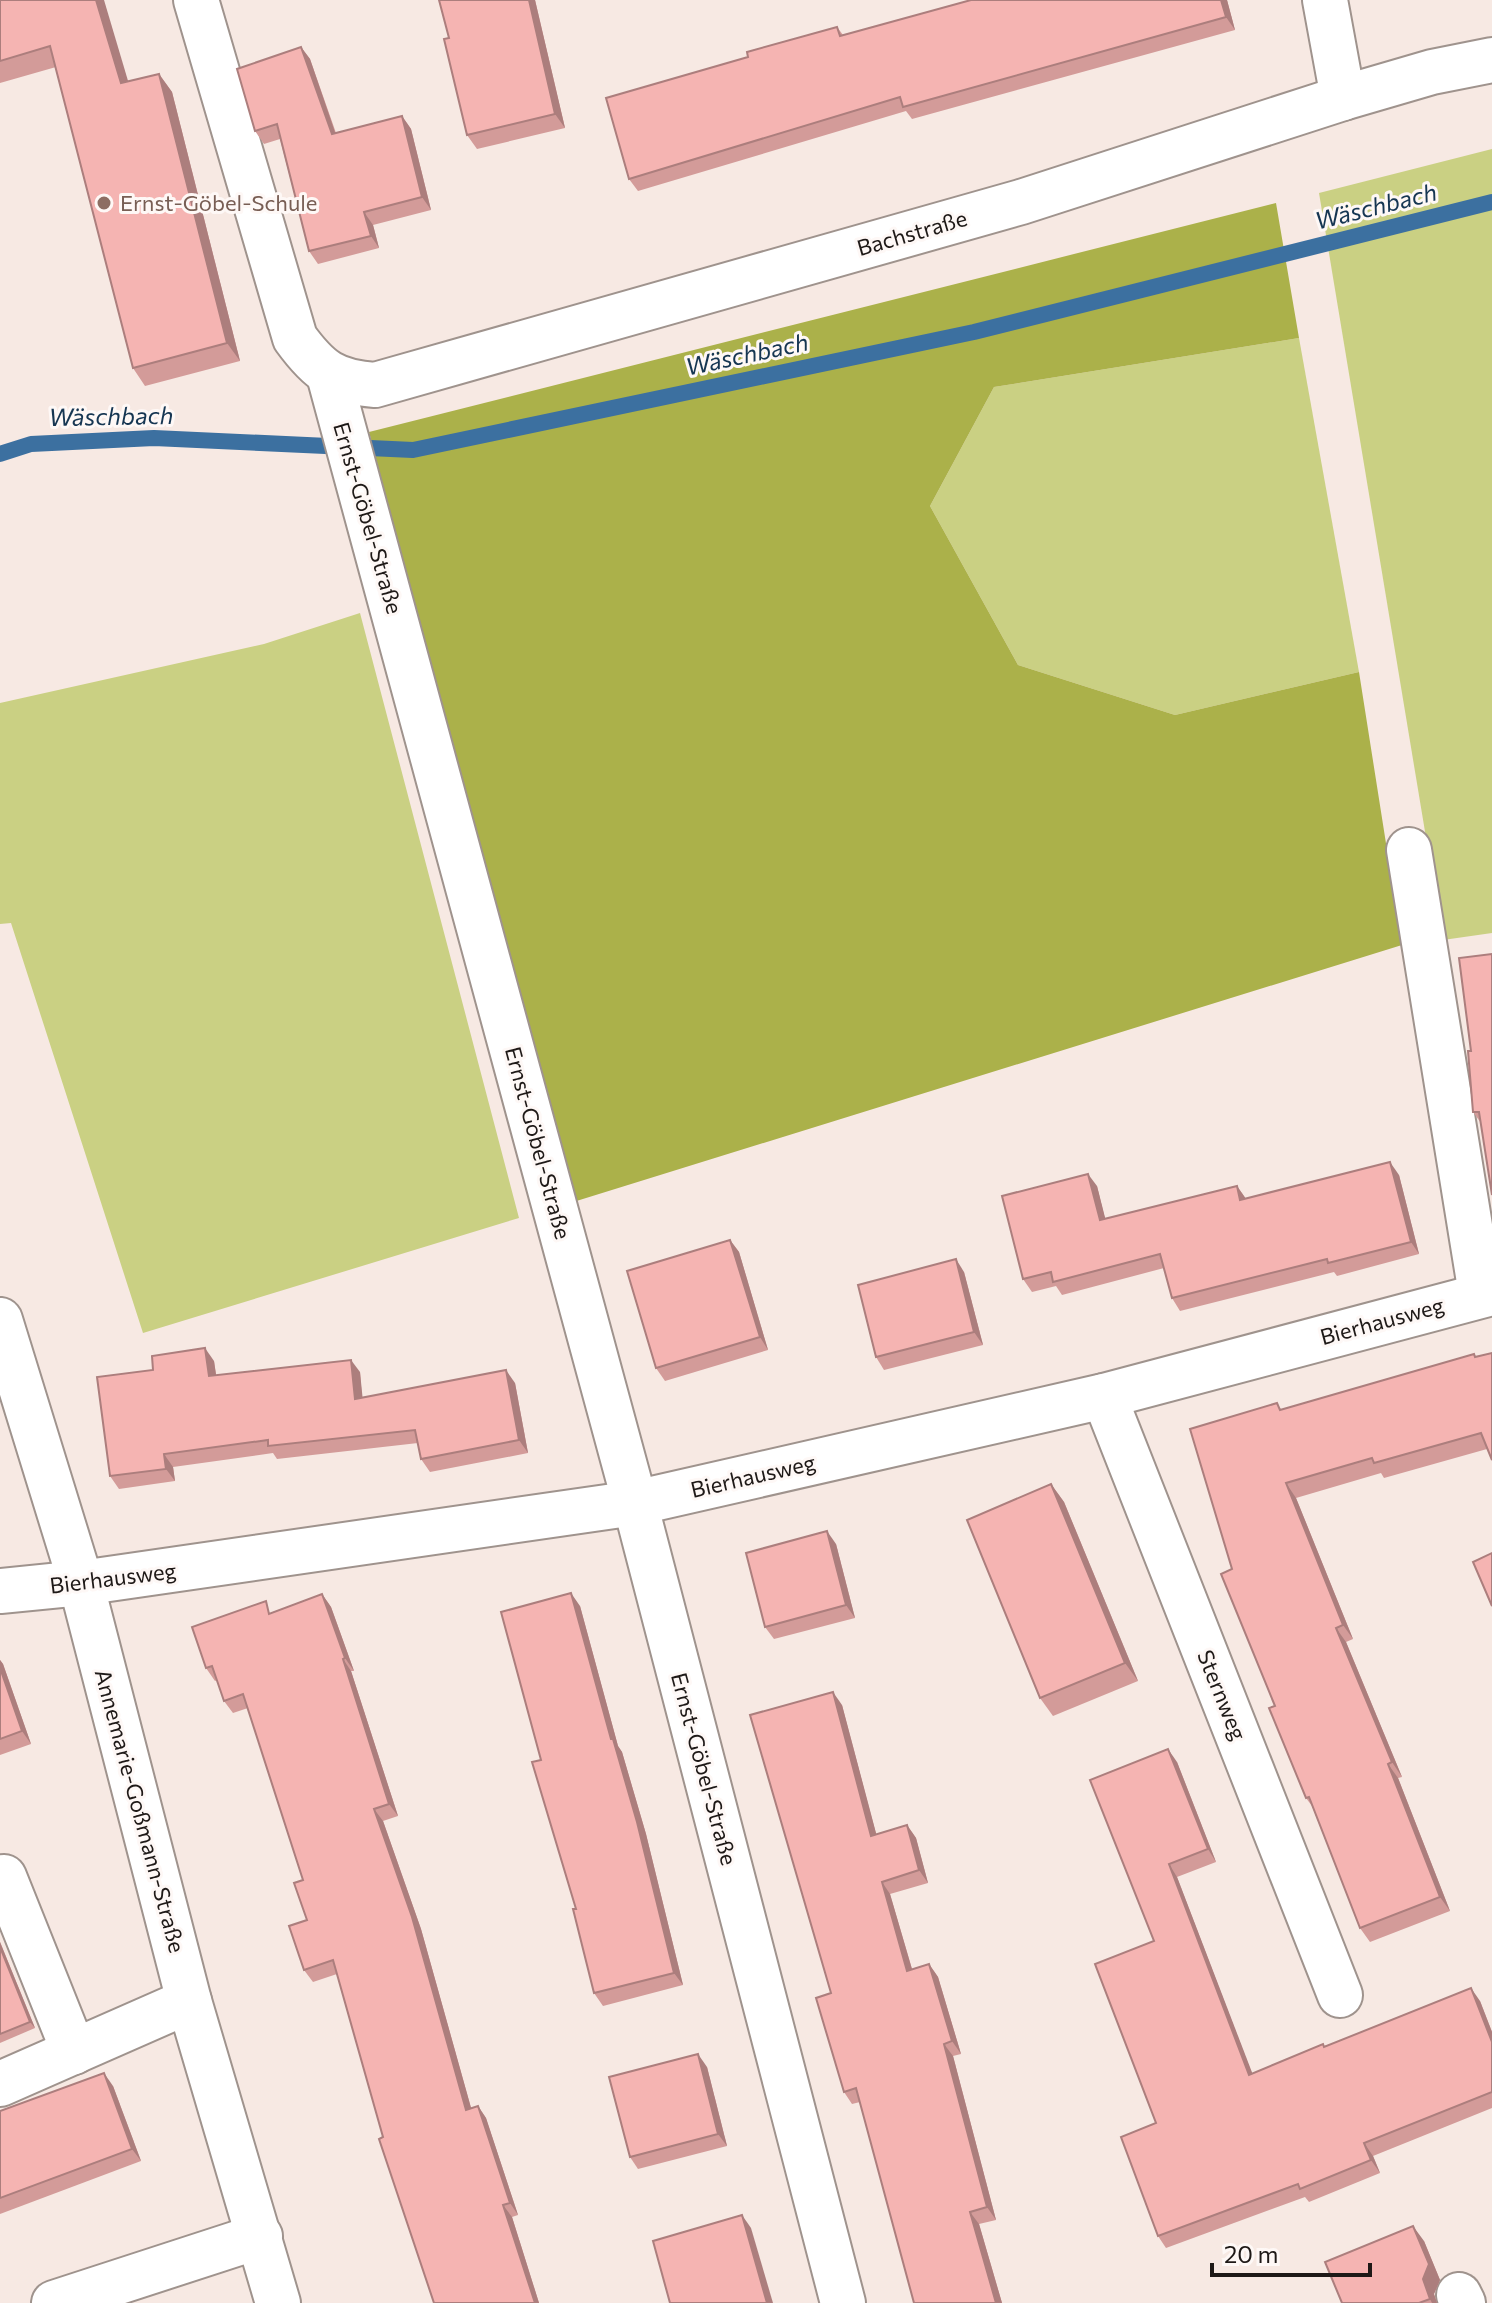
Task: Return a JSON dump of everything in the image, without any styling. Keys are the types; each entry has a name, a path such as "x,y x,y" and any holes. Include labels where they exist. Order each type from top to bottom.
{"street":[{"name":"Ernst-Göbel-Straße","path":"196,0 295,338 333,390 635,1503 843,2303"},
{"path":"1325,0 1343,98"},
{"name":"Bachstraße","path":"333,390 352,383 375,385 1021,202 1343,98 1432,72 1492,60"},
{"path":"1409,850 1487,1293"},
{"name":"Bierhausweg","path":"0,1591 81,1583 635,1503 1104,1396 1487,1293"},
{"name":"Annemarie-Goßmann-Straße","path":"0,1320 81,1583 189,2001 278,2303"},
{"name":"Sternweg","path":"1104,1396 1340,1995"},
{"path":"4,1877 74,2052"},
{"path":"0,2084 189,2001"},
{"path":"54,2303 260,2236"}],"green space":[{"path":"1492,149 1492,933 1443,940 1319,193"},
{"path":"1276,203 1299,338 994,387 930,506 1018,665 1175,715 1359,672 1402,945 570,1203 369,432"},
{"path":"1299,338 1359,672 1175,715 1018,665 930,506 994,387"},
{"path":"360,613 519,1218 143,1333 11,923 0,924 0,703 264,644"}],"building":[{"path":"0,0 96,0 121,83 159,74 227,343 133,368 50,46 0,61"},
{"path":"439,0 529,0 555,114 467,135 444,39 449,38"},
{"path":"971,0 1221,0 1226,17 903,107 900,97 629,179 606,98 748,57 747,52 837,27 840,36"},
{"path":"301,47 332,134 402,116 422,197 364,212 371,236 309,251 277,124 255,131 237,69"},
{"path":"1492,954 1492,1195 1479,1112 1473,1112 1468,1051 1471,1051 1459,958"},
{"path":"1390,1162 1411,1242 1328,1263 1327,1259 1172,1298 1160,1254 1053,1282 1051,1272 1023,1279 1002,1196 1088,1174 1100,1220 1237,1186 1240,1200"},
{"path":"730,1240 760,1337 656,1368 627,1271"},
{"path":"956,1259 974,1332 876,1357 858,1285"},
{"path":"205,1348 209,1376 351,1360 355,1399 506,1370 519,1440 421,1459 415,1430 268,1446 268,1440 164,1454 166,1469 110,1476 97,1377 153,1370 152,1356"},
{"path":"1492,1353 1492,1460 1481,1433 1374,1463 1372,1458 1286,1483 1343,1625 1336,1628 1392,1762 1388,1764 1440,1897 1360,1928 1309,1797 1306,1798 1269,1708 1275,1706 1221,1574 1232,1569 1190,1429 1277,1403 1280,1410 1474,1354 1475,1357"},
{"path":"1051,1484 1125,1663 1040,1698 967,1520"},
{"path":"827,1531 846,1605 765,1627 746,1553"},
{"path":"1492,1553 1492,1606 1473,1562"},
{"path":"571,1593 637,1822 674,1973 594,1993 573,1909 576,1909 532,1762 541,1760 501,1612"},
{"path":"322,1594 345,1658 389,1804 374,1809 412,1917 466,2110 478,2106 510,2203 503,2205 535,2303 434,2303 379,2139 383,2137 333,1960 304,1970 289,1926 307,1920 294,1883 303,1880 243,1694 224,1701 212,1666 206,1668 192,1627 266,1601 269,1614"},
{"path":"0,1668 22,1731 0,1739"},
{"path":"833,1692 871,1836 907,1825 919,1870 882,1882 907,1971 929,1964 952,2041 944,2044 987,2207 970,2212 996,2303 914,2303 856,2088 844,2092 816,1998 831,1993 750,1715"},
{"path":"1168,1749 1208,1849 1169,1864 1249,2075 1471,1988 1492,2042 1492,2092 1364,2143 1371,2160 1300,2189 1298,2184 1158,2236 1121,2137 1156,2123 1095,1964 1154,1941 1090,1780"},
{"path":"0,1947 30,2022 0,2034"},
{"path":"698,2054 718,2134 630,2157 609,2077"},
{"path":"104,2073 132,2149 0,2198 0,2111"},
{"path":"742,2215 767,2303 670,2303 653,2241"},
{"path":"1413,2226 1429,2264 1423,2279 1430,2299 1419,2303 1342,2303 1325,2262"}],"waterway":[{"name":"Wäschbach","path":"0,454 31,444 154,438 413,450 974,332 1492,202"}],"place":[{"name":"Ernst-Göbel-Schule","path":"104,203"}]}
